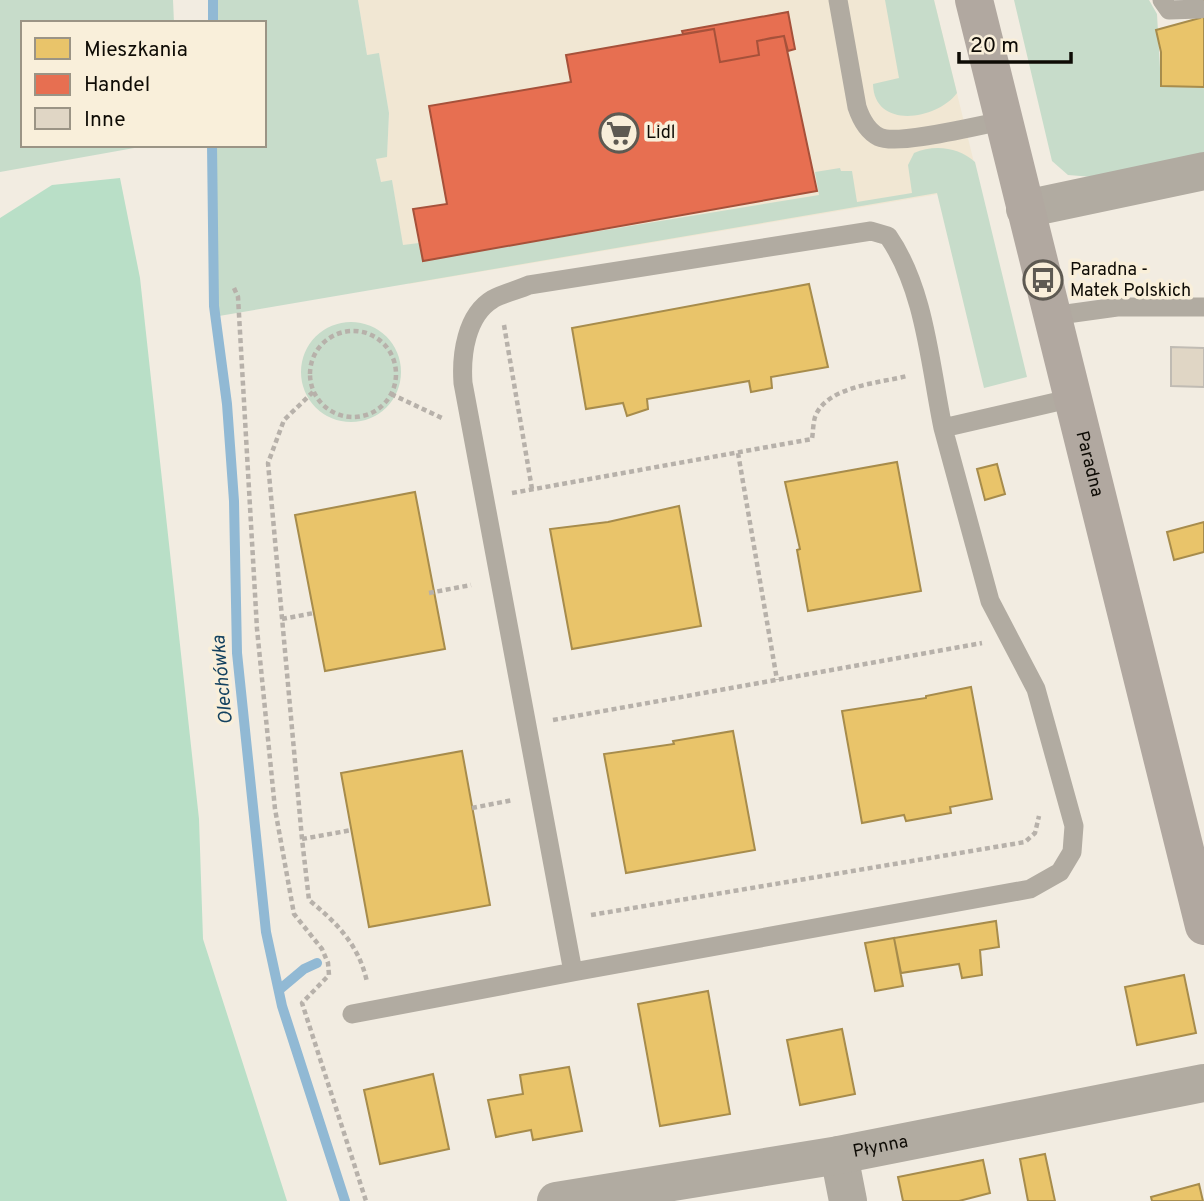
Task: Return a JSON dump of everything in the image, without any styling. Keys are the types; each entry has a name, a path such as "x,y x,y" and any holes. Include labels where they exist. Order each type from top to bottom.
{"street":[{"name":"Paradna","path":"974,0 1073,398 1196,851 1204,926"},
{"path":"1025,209 1204,171"},
{"name":"Płynna","path":"555,1201 839,1155 1204,1083"},
{"path":"839,1155 848,1201"}],"lane":[{"path":"838,0 857,107 861,120 878,136 901,139 1003,121"},
{"path":"1162,0 1169,10 1200,9"},
{"path":"352,1014 1030,889 1060,872 1072,852 1074,826 1036,689 990,601 943,428 914,291 902,255 888,236 871,231 529,285 492,300 473,323 461,358 463,383 573,972"},
{"path":"1052,316 1117,307 1204,307"},
{"path":"943,428 1073,398"}],"path":[{"path":"234,288 238,298 248,443 257,629 275,809 295,914 328,963 329,975 302,1003 366,1201"},
{"path":"508,317 504,324 532,489"},
{"path":"346,331 362,332 376,338 388,349 395,363 396,379 391,394 381,407 367,415 352,418 336,415 322,406 313,392 309,377 311,361 318,347 331,337 346,331"},
{"path":"503,495 812,439 815,418 822,407 837,395 931,370"},
{"path":"313,392 284,420 268,463 302,839 309,900 340,924 364,970 373,1011"},
{"path":"738,453 777,680"},
{"path":"429,593 479,583"},
{"path":"282,619 314,613"},
{"path":"979,633 989,653"},
{"path":"545,722 983,643"},
{"path":"472,808 519,799"},
{"path":"580,908 590,915 1025,842 1035,833 1039,811"},
{"path":"302,839 352,830"}],"shaded area":[{"path":"358,0 934,0 980,187 409,284 392,181 381,182 376,158 387,156 389,113 379,54 367,55"}],"green space":[{"path":"0,0 173,0 174,21 21,21 21,147 140,147 0,172"},
{"path":"215,0 358,0 367,55 379,53 389,113 387,157 376,159 381,182 392,180 403,245 419,243 423,260 819,195 815,172 840,168 841,171 852,171 857,202 912,193 908,165 914,153 930,148 946,148 962,153 975,162 1027,377 984,388 937,193 219,316 213,255 214,147 266,147 266,21 215,21"},
{"path":"885,0 934,0 957,93 936,109 908,116 895,114 884,109 876,99 873,84 899,78"},
{"path":"1014,0 1149,0 1157,14 1161,86 1204,87 1204,155 1093,177 1068,175 1052,161"},
{"path":"120,178 140,278 199,819 203,939 287,1201 0,1201 0,218 52,185"},
{"path":"351,322 379,330 393,344 401,372 393,400 379,414 351,422 323,414 309,400 301,372 309,344 323,330"}],"building: Mieszkania":[{"path":"1200,0 1204,0 1204,87 1161,86 1161,52 1156,30 1200,18"},
{"path":"809,284 828,367 771,377 772,388 751,392 749,381 647,399 648,409 627,416 623,403 586,409 572,328"},
{"path":"897,462 921,591 808,611 797,550 800,549 785,482"},
{"path":"997,464 1005,494 985,500 977,469"},
{"path":"415,492 445,649 325,671 295,515"},
{"path":"679,506 701,626 572,649 550,529 608,522"},
{"path":"1204,522 1204,552 1174,560 1167,532"},
{"path":"971,687 992,799 950,807 951,813 906,821 904,815 862,823 842,711 926,698"},
{"path":"733,731 755,850 626,873 604,754 674,744 673,741"},
{"path":"462,751 490,905 369,927 341,773"},
{"path":"996,921 999,947 980,950 982,975 962,978 959,964 901,973 894,938"},
{"path":"894,938 903,986 875,991 865,943"},
{"path":"1184,975 1196,1033 1137,1045 1125,987"},
{"path":"708,991 730,1114 660,1126 638,1004"},
{"path":"842,1029 855,1094 800,1105 787,1040"},
{"path":"569,1067 582,1131 533,1140 531,1130 496,1137 488,1100 523,1094 520,1075"},
{"path":"433,1074 449,1149 380,1164 364,1090"},
{"path":"1045,1154 1055,1201 1028,1201 1020,1159"},
{"path":"983,1160 990,1193 959,1201 903,1201 898,1177"},
{"path":"1199,1184 1203,1201 1152,1201 1151,1197"}],"building: Handel":[{"path":"788,12 795,49 788,51 784,36 771,38 757,41 759,55 720,62 714,29 683,34 682,31"},
{"name":"Lidl","path":"714,29 720,62 759,55 757,41 784,36 817,191 423,261 413,209 447,204 429,106 571,82 566,55"}],"building: Inne":[{"path":"1171,347 1204,348 1204,387 1171,386"}],"waterway":[{"name":"Olechówka","path":"213,0 213,21"},
{"name":"Olechówka","path":"212,147 214,306 227,404 234,501 237,653 266,932 282,1006 345,1201"},
{"path":"279,990 304,969 317,963"}],"place":[{"name":"Lidl","path":"619,133"},
{"name":"Paradna - Matek Polskich","path":"1043,280"}]}
